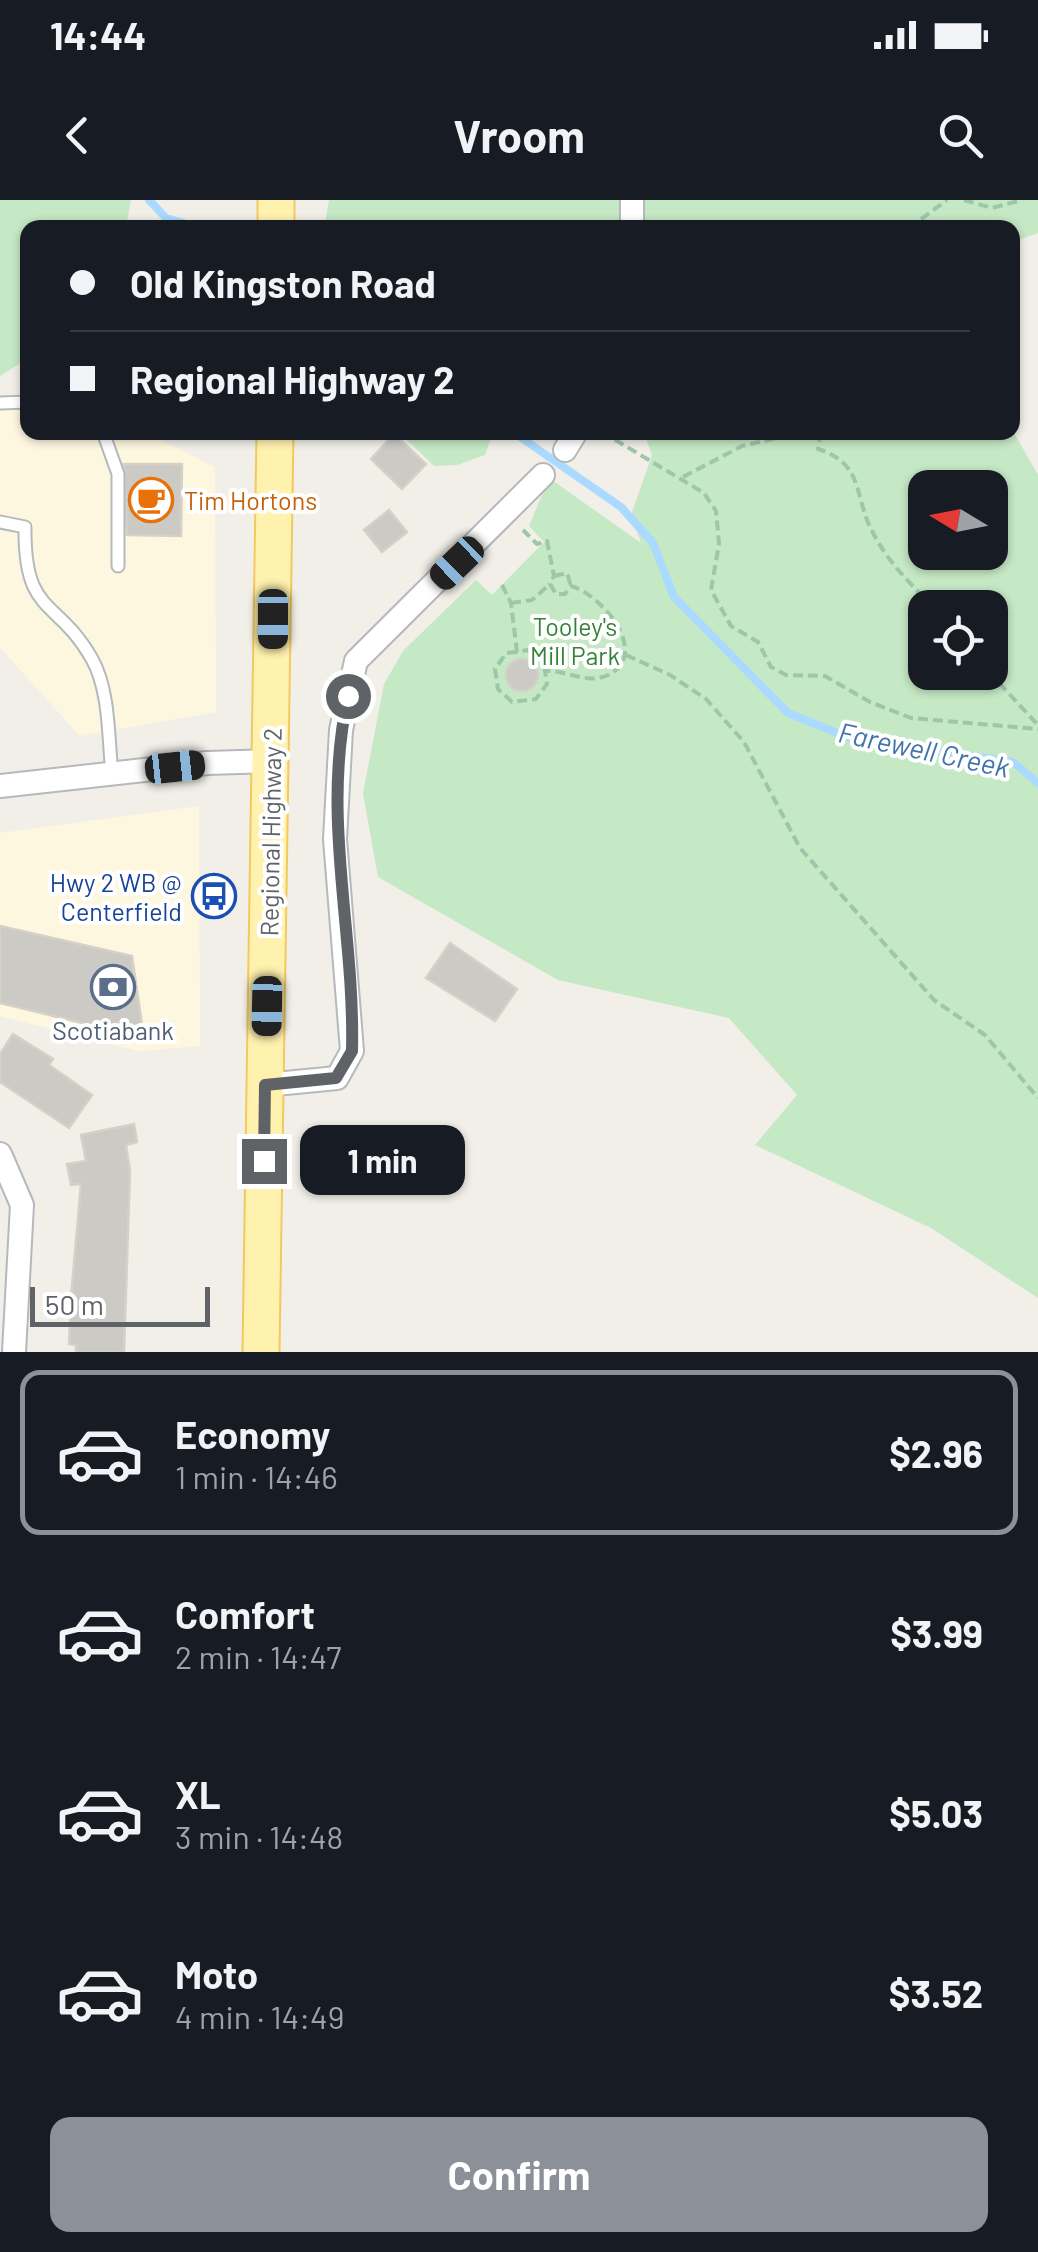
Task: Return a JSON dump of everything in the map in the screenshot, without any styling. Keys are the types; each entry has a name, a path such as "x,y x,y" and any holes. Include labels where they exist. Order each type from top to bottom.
{"main road":[{"name":"Regional Highway 2","path":"261,1352 274,440"}],"street":[{"path":"265,1085 336,1078 352,1051 335,839 341,730 356,661 543,475"},
{"path":"0,786 272,761"},
{"path":"0,1154 22,1206 14,1352"}],"lane":[{"path":"107,440 116,458 118,474 118,566"},
{"path":"0,522 24,527 27,577 37,596 92,658 102,684 112,774"}],"path":[{"path":"920,220 947,200"},
{"path":"964,200 992,208 1022,200"},
{"path":"616,440 704,492 716,511 720,544 711,590 731,626 758,642 770,667 786,675 826,676 870,702 911,718 1038,727"},
{"path":"683,477 742,446 768,440"},
{"path":"820,440 818,449 834,454 858,481 870,527 900,574 916,590"},
{"path":"507,514 538,544 547,541 554,576 532,600 511,604"},
{"path":"554,576 567,573 571,586 604,606 621,630 626,655"},
{"path":"550,584 556,594 565,594 571,586"},
{"path":"502,585 511,604 517,652"},
{"path":"527,650 544,662 546,671 547,684 536,699 512,702 498,689 496,669 506,653 527,650"},
{"path":"546,671 593,679 608,675 626,655"},
{"path":"626,655 670,675 706,699 744,742 800,848 934,1000 984,1035 1038,1098"},
{"path":"1006,690 1038,727"}],"shaded area":[{"path":"20,394 20,440 161,440 215,467 216,712 80,736 0,648 0,396"},
{"path":"199,806 200,1046 138,1051 0,1016 0,833"}],"green space":[{"path":"0,200 131,200 127,220 20,220 20,363 0,376"},
{"path":"329,200 1038,200 1038,233 1020,239 1020,220 325,220"},
{"path":"407,440 490,440 485,455 457,465 434,466"},
{"name":"Tooley's Mill Park","path":"647,440 1018,440 1038,475 1038,1298 931,1228 755,1145 797,1095 729,1018 558,980 378,877 363,793 384,684 403,651 476,580 492,595 544,542 529,526 549,478 641,543 631,515 652,455"}],"building":[{"path":"388,440 400,440 426,464 402,489 371,459"},
{"name":"Tim Hortons","path":"124,464 182,464 181,536 127,535"},
{"path":"389,510 407,532 382,552 364,530"},
{"path":"522,659 534,663 538,675 534,687 522,691 510,687 506,675 510,663"},
{"path":"0,926 132,956 144,1038 0,1003"},
{"path":"450,943 517,989 495,1021 426,978"},
{"path":"13,1034 53,1059 49,1065 92,1095 69,1128 0,1082 0,1054"},
{"path":"134,1124 137,1142 126,1145 130,1171 124,1352 76,1352 76,1345 69,1344 81,1184 71,1185 67,1164 86,1161 81,1135"}],"waterway":[{"name":"Farewell Creek","path":"149,200 173,220"},
{"name":"Farewell Creek","path":"525,440 621,507 653,543 674,597 788,713 850,738 1013,762 1038,783"}],"place":[{"name":"Tim Hortons","path":"151,500"},
{"name":"Hwy 2 WB @ Centerfield","path":"214,896"},
{"name":"Scotiabank","path":"113,987"}],"route":[{"path":"264,1161 265,1085 336,1078 352,1051 335,839 341,730 348,696"}]}
